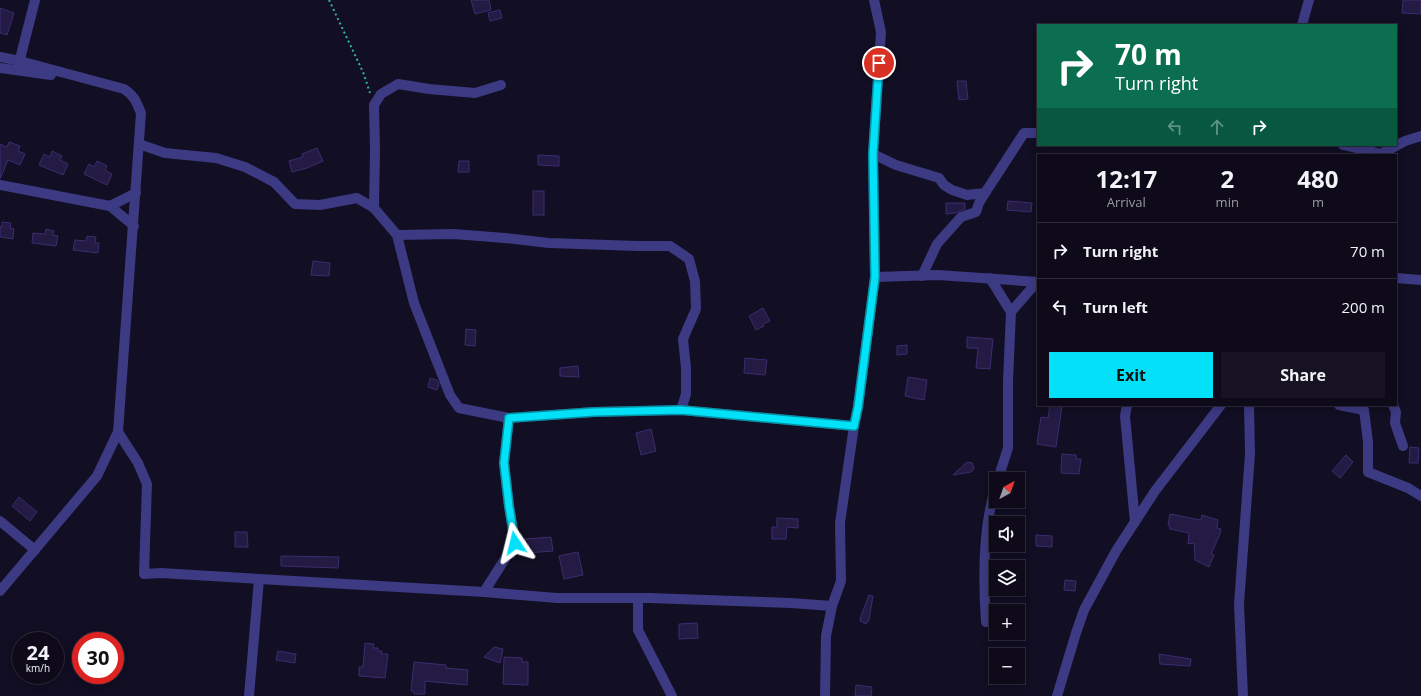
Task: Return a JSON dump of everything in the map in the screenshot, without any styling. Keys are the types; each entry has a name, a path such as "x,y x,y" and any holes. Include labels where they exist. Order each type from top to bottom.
{"street":[{"path":"17,71 34,0"},
{"path":"826,696 826,636 832,606 841,581 840,523 858,407 875,277 873,154 881,32 874,0"},
{"path":"1302,24 1309,0"},
{"path":"0,57 124,89 130,93 135,100 141,113 118,432 97,476 0,591"},
{"path":"0,68 82,78"},
{"path":"374,208 374,105 381,94 398,84 429,89 475,92 501,85"},
{"path":"922,276 937,244 961,217 976,212 984,194 1024,133 1037,133"},
{"path":"1397,145 1421,136"},
{"path":"138,144 165,152 216,158 245,167 274,182 295,204 320,205 357,198 374,208 397,235 414,303 450,395 459,408 509,418 594,412 681,410 854,426"},
{"path":"1346,146 1381,154 1396,146"},
{"path":"873,154 896,165 939,178 944,185 952,190 967,195 984,194"},
{"path":"0,185 110,206 134,226"},
{"path":"110,206 136,193"},
{"path":"397,235 453,234 505,238 549,244 670,246 689,259 695,281 696,309 683,338 686,368 686,394 681,410"},
{"path":"875,277 938,275 1037,282"},
{"path":"990,278 1011,312 1008,381 1008,448 1000,472"},
{"path":"1397,278 1421,280"},
{"path":"1011,312 1037,282"},
{"path":"1127,406 1125,416 1135,522"},
{"path":"1057,696 1084,610 1116,551 1155,492 1220,406"},
{"path":"1243,696 1239,604 1250,454 1249,406"},
{"path":"1344,406 1364,410 1368,442 1368,472 1408,488 1421,496"},
{"path":"1393,406 1396,412 1395,423 1403,446"},
{"path":"484,592 515,543 504,463 509,418"},
{"path":"118,432 138,463 147,484 144,574 161,572 484,592 557,598 638,598 791,603 832,606"},
{"path":"986,622 983,587 990,508"},
{"path":"0,521 35,550"},
{"path":"249,696 259,579"},
{"path":"638,598 638,630 672,696"}],"path":[{"path":"329,0 362,72 374,105"}],"building":[{"path":"471,0 489,0 491,10 475,14"},
{"path":"1403,0 1421,0 1421,14 1402,13"},
{"path":"0,8 14,13 7,35 0,33"},
{"path":"500,10 502,18 490,21 488,13"},
{"path":"957,81 966,81 968,99 959,100"},
{"path":"9,142 20,146 18,151 25,154 20,165 8,160 0,179 0,144 7,147"},
{"path":"317,148 323,161 307,168 292,172 289,161 303,157 302,154"},
{"path":"52,151 62,156 60,160 68,164 63,175 39,165 44,154 50,157"},
{"path":"538,155 559,156 559,166 538,165"},
{"path":"97,161 107,166 105,170 112,174 107,185 84,174 89,164 94,167"},
{"path":"459,161 469,161 469,172 458,172"},
{"path":"533,191 544,191 544,215 533,215"},
{"path":"1008,201 1032,203 1031,212 1007,210"},
{"path":"946,203 965,203 965,209 955,213 946,214"},
{"path":"2,222 11,223 10,228 14,229 13,239 0,237 0,227 2,227"},
{"path":"46,229 54,231 53,235 58,236 56,246 32,243 33,233 45,234"},
{"path":"87,236 96,237 95,243 99,243 98,253 73,250 75,240 86,241"},
{"path":"313,261 330,263 329,276 311,275"},
{"path":"763,308 770,321 763,324 764,326 756,330 749,316"},
{"path":"466,329 476,330 475,346 465,345"},
{"path":"967,337 993,339 990,369 976,368 978,348 967,348"},
{"path":"907,345 907,354 897,355 897,346"},
{"path":"745,358 767,360 765,375 744,373"},
{"path":"578,366 579,377 560,376 560,368"},
{"path":"908,377 927,380 924,400 905,396"},
{"path":"430,378 437,380 439,384 437,390 428,387"},
{"path":"1050,406 1062,406 1056,447 1037,444 1041,417 1048,418"},
{"path":"651,429 656,451 641,455 636,433"},
{"path":"1410,447 1419,448 1418,463 1409,463"},
{"path":"1062,454 1076,455 1076,459 1081,459 1079,474 1061,473"},
{"path":"1346,455 1353,462 1340,478 1332,471"},
{"path":"967,462 972,463 974,468 971,472 953,475"},
{"path":"19,497 37,512 30,521 12,506"},
{"path":"1170,514 1201,520 1202,515 1218,520 1217,528 1221,529 1211,554 1214,555 1209,567 1195,560 1194,543 1188,544 1189,533 1170,529 1170,526 1168,525"},
{"path":"777,518 798,519 798,528 787,527 786,539 772,539 772,527 777,527"},
{"path":"235,532 247,532 248,547 235,547"},
{"path":"1036,535 1052,536 1052,547 1036,546"},
{"path":"551,537 553,551 527,553 525,539"},
{"path":"578,552 583,575 564,579 559,556"},
{"path":"281,556 339,557 338,568 281,566"},
{"path":"1065,580 1076,581 1075,591 1064,590"},
{"path":"869,595 873,596 869,620 866,624 860,621"},
{"path":"697,623 698,638 679,639 679,624"},
{"path":"365,643 374,644 373,648 378,648 378,651 382,651 381,654 388,654 385,678 359,676 359,667 363,667"},
{"path":"494,647 503,649 500,663 484,657"},
{"path":"278,651 296,654 295,663 276,660"},
{"path":"1159,654 1191,659 1190,666 1160,664"},
{"path":"504,657 522,658 522,662 528,662 528,685 503,684"},
{"path":"414,662 446,665 446,668 468,670 467,685 425,681 425,694 414,694 414,691 411,691"},
{"path":"856,685 872,687 871,696 855,696"}],"route":[{"path":"515,543 504,463 509,418 594,412 681,410 854,426 858,407 875,277 873,154 879,63"}]}
